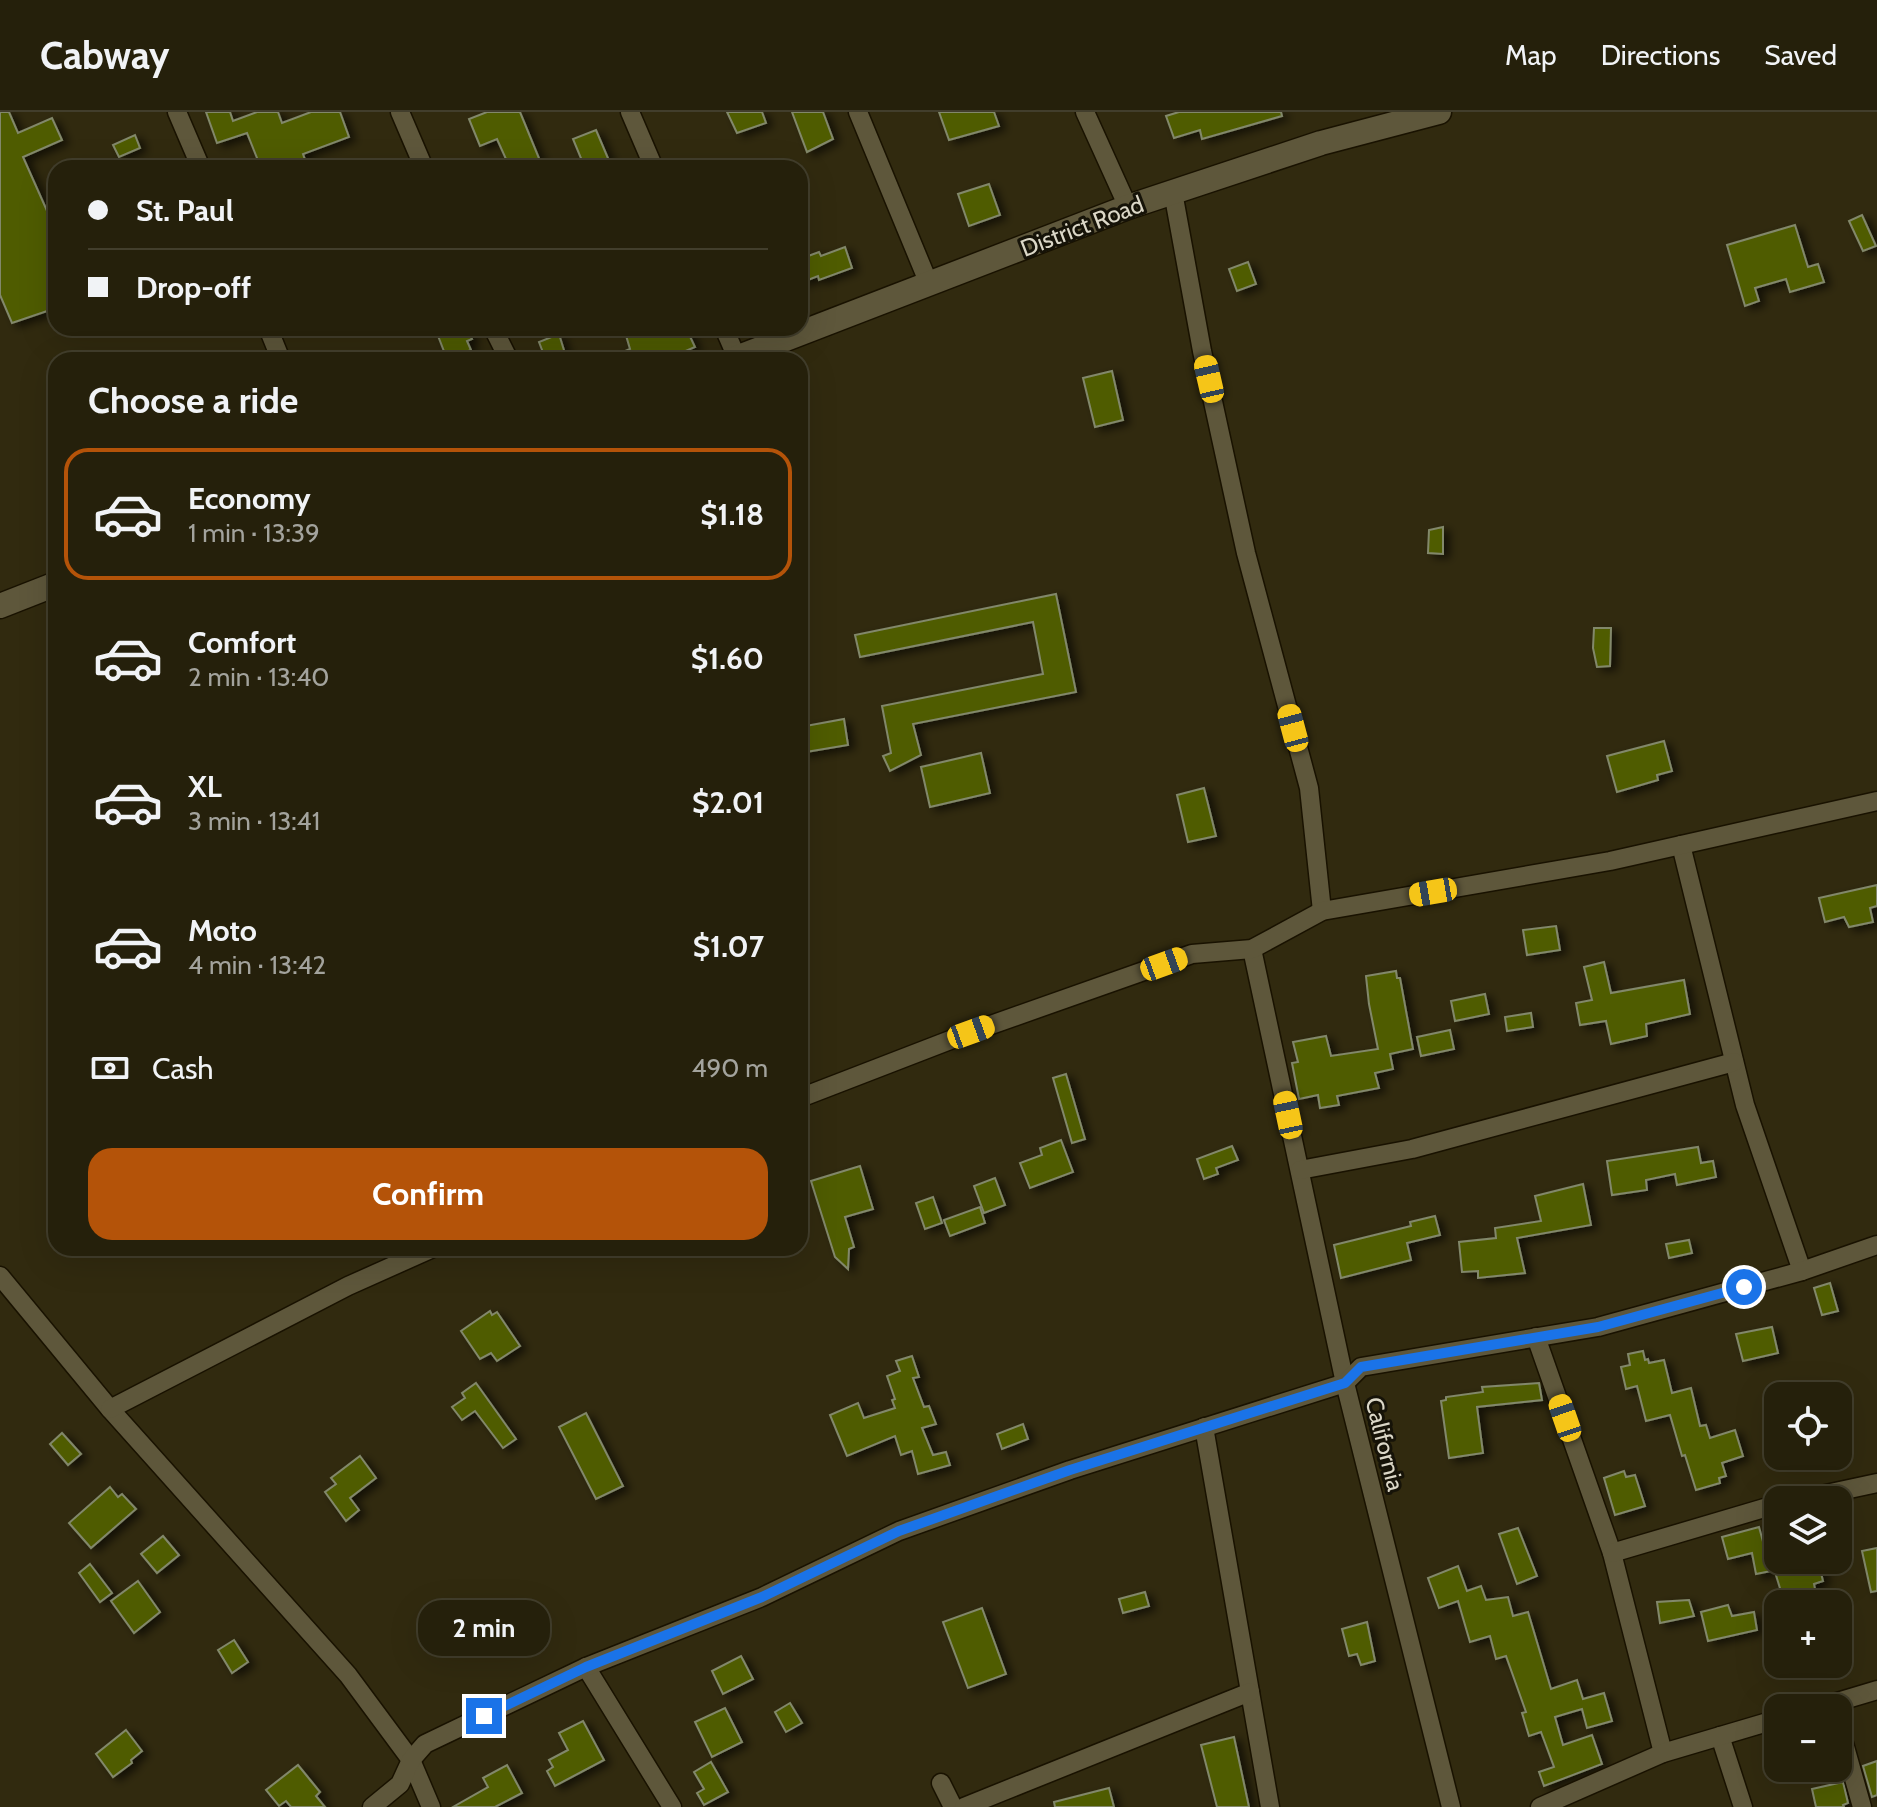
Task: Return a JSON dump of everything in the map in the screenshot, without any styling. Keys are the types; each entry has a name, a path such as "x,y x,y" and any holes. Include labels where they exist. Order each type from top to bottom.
{"street":[{"path":"177,112 198,160"},
{"path":"400,112 421,160"},
{"path":"630,112 651,160"},
{"path":"858,112 929,284"},
{"path":"1085,112 1128,207"},
{"name":"District Road","path":"808,331 1128,207 1321,143 1439,112"},
{"path":"1173,192 1202,351 1246,553 1309,788 1322,911"},
{"name":"District Road","path":"752,352 794,336"},
{"path":"0,606 48,587"},
{"path":"808,1095 971,1032 1192,954 1252,949 1322,911 1610,861 1877,801"},
{"path":"1681,845 1745,1105 1802,1271"},
{"name":"California","path":"1252,949 1345,1383 1451,1807"},
{"path":"1300,1170 1412,1149 1734,1062"},
{"path":"372,1807 400,1784 411,1760 425,1744 586,1667 762,1597 899,1531 1070,1470 1345,1383 1361,1367 1598,1327 1802,1271 1877,1245"},
{"path":"110,1409 348,1286 415,1256"},
{"path":"0,1276 110,1409 348,1675 411,1760 431,1807"},
{"path":"1536,1337 1612,1553 1663,1753"},
{"path":"1204,1427 1270,1807"},
{"path":"1852,1488 1877,1483"},
{"path":"1612,1553 1764,1508"},
{"path":"586,1667 672,1807"},
{"path":"1852,1698 1877,1690"},
{"path":"964,1807 1250,1692"},
{"path":"1540,1807 1663,1753 1764,1723"},
{"path":"1720,1736 1743,1807"},
{"path":"1852,1772 1862,1807"},
{"path":"941,1783 953,1807"}],"building":[{"path":"0,112 9,112 18,133 52,118 62,140 23,157 48,213 48,311 12,323 0,295"},
{"path":"206,112 230,112 233,121 257,112 278,112 282,123 311,112 340,112 349,137 303,154 305,160 258,160 247,133 217,143"},
{"path":"487,112 520,112 540,160 506,160 497,139 480,146 469,119"},
{"path":"727,112 762,112 766,123 737,133"},
{"path":"792,112 823,112 833,139 807,152"},
{"path":"939,112 994,112 999,126 949,140"},
{"path":"1179,112 1281,112 1282,116 1202,139 1200,130 1174,138 1166,116"},
{"path":"596,130 609,160 582,160 573,139"},
{"path":"135,135 140,148 119,157 113,145"},
{"path":"989,184 1000,215 969,226 958,194"},
{"path":"1862,215 1876,246 1863,251 1849,221"},
{"path":"1795,225 1808,267 1818,264 1824,282 1790,292 1786,279 1755,288 1759,301 1745,306 1727,245"},
{"path":"845,247 852,268 819,280 818,276 808,280 808,256 819,252 821,256"},
{"path":"1248,262 1256,284 1237,291 1229,269"},
{"path":"438,336 471,336 472,339 467,341 471,350 444,352"},
{"path":"560,336 565,352 543,352 539,342"},
{"path":"626,336 690,336 695,347 683,352 623,352 630,349"},
{"path":"1112,371 1123,420 1095,427 1083,378"},
{"path":"1443,527 1443,554 1428,553 1429,530"},
{"path":"1056,594 1076,692 913,724 921,755 890,771 883,756 891,753 882,706 1043,674 1033,622 860,657 855,635"},
{"path":"1594,628 1611,628 1610,666 1597,667 1593,648"},
{"path":"844,719 848,745 808,752 808,726"},
{"path":"1664,741 1672,771 1657,775 1658,780 1617,792 1607,756"},
{"path":"981,753 990,793 930,807 921,767"},
{"path":"1204,788 1216,836 1188,842 1177,795"},
{"path":"1877,885 1877,906 1870,908 1873,922 1849,927 1844,917 1825,922 1819,898"},
{"path":"1556,926 1560,950 1527,955 1523,930"},
{"path":"1604,962 1611,993 1684,980 1690,1014 1646,1024 1647,1036 1611,1044 1606,1021 1580,1025 1576,1003 1592,1000 1584,967"},
{"path":"1396,971 1397,978 1400,978 1413,1049 1390,1054 1393,1069 1375,1073 1379,1088 1337,1096 1339,1105 1320,1108 1318,1095 1299,1099 1292,1063 1298,1062 1293,1042 1326,1036 1331,1056 1378,1049 1366,976"},
{"path":"1485,994 1489,1014 1455,1021 1451,1001"},
{"path":"1531,1013 1533,1027 1507,1031 1505,1017"},
{"path":"1450,1030 1454,1049 1421,1056 1417,1037"},
{"path":"1066,1074 1085,1139 1072,1143 1053,1078"},
{"path":"1061,1140 1073,1172 1030,1188 1020,1163 1042,1155 1040,1148"},
{"path":"1232,1146 1238,1160 1216,1168 1218,1174 1204,1179 1197,1159"},
{"path":"1698,1147 1701,1163 1713,1161 1716,1177 1677,1185 1675,1174 1646,1180 1647,1190 1612,1195 1607,1161"},
{"path":"860,1166 873,1209 845,1217 854,1247 849,1249 848,1269 835,1257 811,1181"},
{"path":"995,1178 1005,1205 984,1213 974,1186"},
{"path":"1583,1184 1591,1225 1517,1238 1525,1273 1478,1278 1478,1271 1462,1272 1459,1242 1496,1238 1495,1228 1541,1221 1535,1196"},
{"path":"933,1197 942,1223 925,1229 916,1203"},
{"path":"980,1207 985,1223 950,1236 944,1220"},
{"path":"1435,1216 1440,1235 1407,1243 1411,1260 1341,1278 1334,1245 1411,1226 1410,1222"},
{"path":"1689,1240 1692,1253 1669,1258 1666,1244"},
{"path":"1830,1283 1838,1311 1822,1315 1814,1288"},
{"path":"490,1311 492,1315 497,1312 520,1346 497,1361 491,1353 480,1359 461,1331"},
{"path":"1772,1327 1778,1353 1743,1361 1736,1334"},
{"path":"1643,1351 1649,1363 1664,1360 1672,1393 1691,1388 1700,1426 1706,1425 1710,1438 1735,1430 1743,1456 1722,1463 1726,1476 1719,1478 1720,1483 1696,1490 1670,1415 1646,1421 1637,1386 1626,1389 1621,1367 1630,1365 1628,1354"},
{"path":"912,1356 919,1377 913,1378 924,1407 929,1406 936,1424 922,1428 933,1455 946,1452 950,1465 918,1474 912,1451 901,1455 895,1436 847,1456 830,1415 858,1403 864,1418 895,1408 887,1376 900,1371 896,1361"},
{"path":"476,1383 516,1439 503,1448 475,1411 462,1420 452,1407 465,1398 462,1393"},
{"path":"1539,1383 1542,1400 1477,1407 1483,1453 1449,1458 1441,1401 1446,1397 1483,1392 1482,1387"},
{"path":"586,1413 623,1486 596,1499 559,1427"},
{"path":"1023,1424 1028,1439 1002,1449 997,1434"},
{"path":"62,1433 81,1454 68,1465 50,1444"},
{"path":"360,1456 376,1478 350,1498 359,1510 346,1521 325,1492 336,1484 331,1478"},
{"path":"1624,1471 1626,1477 1635,1475 1645,1506 1615,1515 1604,1478"},
{"path":"110,1487 118,1497 122,1494 136,1509 91,1548 69,1523"},
{"path":"1759,1527 1764,1545 1764,1572 1756,1574 1752,1553 1728,1559 1722,1537"},
{"path":"1518,1528 1537,1576 1517,1584 1499,1534"},
{"path":"163,1536 179,1555 157,1573 141,1554"},
{"path":"1877,1548 1877,1591 1871,1592 1862,1551"},
{"path":"90,1564 112,1593 100,1602 79,1573"},
{"path":"1458,1566 1467,1591 1481,1586 1486,1600 1508,1597 1513,1616 1528,1612 1551,1689 1577,1680 1583,1699 1604,1693 1612,1721 1587,1728 1582,1709 1555,1717 1563,1745 1592,1735 1602,1764 1544,1786 1539,1772 1554,1767 1541,1732 1529,1736 1522,1713 1526,1712 1506,1656 1496,1659 1490,1636 1470,1642 1458,1601 1439,1608 1428,1578"},
{"path":"1776,1574 1821,1574 1823,1581 1814,1584 1815,1590 1781,1590"},
{"path":"138,1581 160,1612 134,1633 111,1601"},
{"path":"1145,1592 1149,1606 1123,1613 1119,1599"},
{"path":"1689,1600 1694,1616 1660,1623 1657,1602"},
{"path":"1728,1605 1732,1616 1754,1612 1757,1630 1708,1641 1701,1612"},
{"path":"982,1608 1006,1674 968,1688 943,1622"},
{"path":"1367,1622 1375,1661 1361,1665 1357,1654 1349,1656 1342,1629"},
{"path":"234,1640 248,1662 232,1673 218,1650"},
{"path":"741,1656 753,1679 723,1694 712,1671"},
{"path":"790,1703 802,1723 786,1732 775,1712"},
{"path":"725,1708 742,1742 712,1757 695,1722"},
{"path":"583,1721 604,1760 555,1786 547,1771 553,1767 549,1760 568,1750 559,1733"},
{"path":"126,1730 142,1751 113,1777 96,1754"},
{"path":"1234,1737 1249,1807 1217,1807 1201,1745"},
{"path":"1877,1761 1877,1795 1872,1797 1863,1766"},
{"path":"711,1762 728,1792 704,1805 697,1793 704,1789 694,1772"},
{"path":"298,1765 320,1792 316,1796 325,1807 291,1807 286,1801 279,1806 266,1790"},
{"path":"507,1765 522,1793 495,1807 453,1807 488,1787 483,1778"},
{"path":"1843,1782 1848,1803 1844,1807 1816,1807 1812,1789"},
{"path":"1109,1788 1114,1807 1055,1807 1054,1802"}],"route":[{"path":"484,1716 586,1667 762,1597 899,1531 1070,1470 1345,1383 1361,1367 1598,1327 1744,1287"}]}
